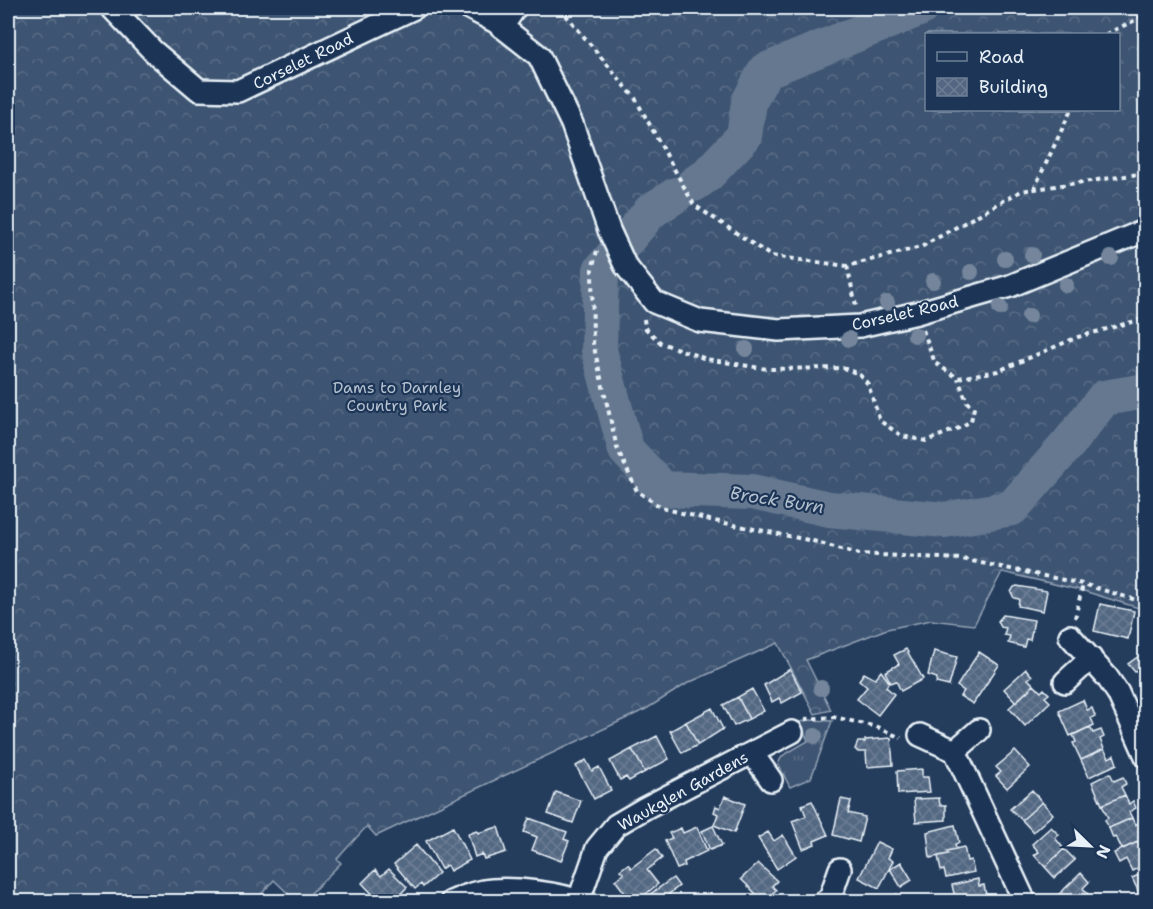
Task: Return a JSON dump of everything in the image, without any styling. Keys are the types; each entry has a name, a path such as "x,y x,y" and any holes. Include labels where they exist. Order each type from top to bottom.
{"street":[{"name":"Corselet Road","path":"112,8 153,51 199,90 238,91 414,8"},
{"name":"Corselet Road","path":"469,8 502,27 539,56 572,124 607,226 626,266 654,302 700,321 779,330 860,326 917,313 1010,286 1146,230"},
{"path":"502,27 515,8"},
{"path":"1070,636 1091,658 1118,693 1146,756"},
{"path":"1065,682 1091,658"},
{"path":"955,751 979,730"},
{"name":"Waukglen Gardens","path":"580,901 597,848 616,825 792,732"},
{"path":"920,735 955,751 1025,902"},
{"path":"752,753 771,780"},
{"path":"828,900 840,869"},
{"path":"451,902 491,890 532,891 580,901"}],"path":[{"path":"560,8 636,98 694,205 771,256 847,266 921,247 1021,191 1146,173"},
{"path":"1108,33 1146,15"},
{"path":"1034,189 1071,111"},
{"path":"607,226 592,269 593,343 617,448 637,491 662,508 813,541 859,554 962,559 1083,584 1146,603"},
{"path":"847,266 860,326"},
{"path":"654,302 643,315 645,328 661,343 706,359 767,369 843,368 859,374 868,384 880,421 902,436 926,441 971,421 974,408 967,402 958,378 935,363 917,313"},
{"path":"958,378 998,371 1078,337 1146,318"},
{"path":"1070,636 1083,584"},
{"path":"792,732 798,719 834,717 877,727 910,742 920,735"}],"green space":[{"name":"Dams to Darnley Country Park","path":"8,8 1145,8 1145,610 1084,591 1002,572 974,625 931,620 887,629 806,660 831,710 815,714 778,643 688,683 646,709 376,836 367,826 337,859 341,863 303,901 296,901 274,880 255,901 8,901"},
{"path":"832,721 811,778 790,787 778,764 782,756 808,741 800,722"}],"building":[{"path":"1017,586 1047,591 1043,611 1018,606 1019,599 1014,598 1011,592"},
{"path":"1100,604 1134,611 1128,639 1094,631"},
{"path":"1003,615 1034,620 1030,640 1026,639 1024,647 1008,643 1010,636 1004,635 1006,628 1001,627 998,621"},
{"path":"906,649 923,679 901,691 896,681 891,683 885,672 899,664 894,655"},
{"path":"934,651 957,657 949,686 936,683 937,678 928,675"},
{"path":"1146,651 1146,678 1139,669 1135,672 1128,664"},
{"path":"979,652 999,665 973,704 960,696 964,691 957,686"},
{"path":"790,669 802,692 782,703 779,698 772,702 764,685"},
{"path":"1026,669 1032,676 1028,679 1034,685 1016,702 1004,689"},
{"path":"881,671 889,682 886,687 894,694 878,715 857,699 867,687 859,680 864,673 875,679"},
{"path":"1034,685 1041,692 1044,689 1049,694 1045,697 1050,702 1025,726 1009,708"},
{"path":"752,689 764,711 749,719 738,697"},
{"path":"738,697 749,719 734,726 723,705"},
{"path":"1083,700 1087,710 1092,708 1095,716 1091,718 1094,725 1070,736 1059,711"},
{"path":"712,708 723,729 698,745 686,722"},
{"path":"686,722 698,745 682,753 670,731"},
{"path":"1090,727 1093,733 1101,730 1104,737 1100,739 1104,749 1081,760 1073,743 1076,742 1073,735"},
{"path":"657,736 669,759 645,772 632,749"},
{"path":"891,738 893,765 867,767 866,752 858,752 855,749 858,742"},
{"path":"632,749 645,772 629,781 626,777 620,780 610,761"},
{"path":"1104,749 1109,758 1114,755 1117,764 1089,777 1081,760"},
{"path":"1015,751 1030,767 1007,788 996,776 1001,772 996,767"},
{"path":"586,760 592,771 599,767 611,790 594,799 576,766"},
{"path":"922,769 922,777 928,777 930,792 898,794 897,771"},
{"path":"1110,773 1114,781 1123,777 1126,784 1121,787 1125,795 1102,805 1092,782"},
{"path":"1032,790 1042,802 1022,820 1010,809"},
{"path":"556,792 581,801 573,823 548,814"},
{"path":"1125,795 1129,804 1133,801 1136,808 1129,812 1132,818 1109,828 1105,820 1108,818 1102,805"},
{"path":"725,796 745,804 734,833 714,825 718,814 714,812 716,806 720,808"},
{"path":"939,798 940,805 946,805 946,820 916,822 914,799"},
{"path":"841,799 851,801 848,813 865,817 859,842 833,835"},
{"path":"812,801 828,835 803,849 792,821 806,816 802,805"},
{"path":"1042,802 1053,814 1033,832 1022,820"},
{"path":"529,818 567,832 564,839 569,841 561,861 532,850 537,837 524,832"},
{"path":"1132,818 1135,825 1142,821 1145,829 1141,831 1144,839 1122,849 1116,837 1113,838 1109,828"},
{"path":"955,825 959,843 955,844 956,849 947,851 948,854 930,858 927,832"},
{"path":"713,826 722,845 710,850 702,831"},
{"path":"453,827 470,860 450,871 447,865 441,869 426,841"},
{"path":"498,827 506,852 484,859 482,854 475,857 468,834"},
{"path":"697,827 707,851 684,862 685,866 677,869 665,841 672,838 669,833 681,828 683,833"},
{"path":"1051,827 1059,835 1055,838 1064,849 1045,867 1034,855 1039,852 1032,844"},
{"path":"768,832 774,841 783,835 796,856 777,869 758,838"},
{"path":"1144,839 1146,864 1132,871 1126,859 1119,863 1114,853"},
{"path":"877,842 892,849 888,858 893,861 879,888 859,878"},
{"path":"416,845 439,873 423,887 421,884 415,889 394,864"},
{"path":"964,847 967,861 971,860 974,872 946,878 944,870 941,871 938,856"},
{"path":"656,849 662,858 647,870 658,884 636,902 631,895 628,897 615,880 624,874 620,870 628,864 631,868"},
{"path":"1064,849 1075,860 1055,878 1045,867"},
{"path":"901,862 912,880 901,887 890,869"},
{"path":"758,863 777,881 772,886 776,890 764,902 741,879"},
{"path":"389,869 407,887 393,902 380,902 362,883 375,870 381,876"},
{"path":"1146,872 1146,895 1141,897 1132,878"},
{"path":"1081,873 1089,882 1083,888 1090,897 1085,902 1061,902 1057,896"},
{"path":"673,878 679,886 669,894 675,902 642,900"},
{"path":"978,879 979,886 984,885 987,900 956,902 952,885"},
{"path":"897,894 901,902 881,902"}],"waterway":[{"name":"Brock Burn","path":"694,184 707,175 744,136 749,102 765,71 921,8"},
{"name":"Brock Burn","path":"676,195 651,211 601,270 599,350 626,450 663,489 752,492 829,509 944,520 1012,508 1069,443 1104,398 1146,391"}]}
